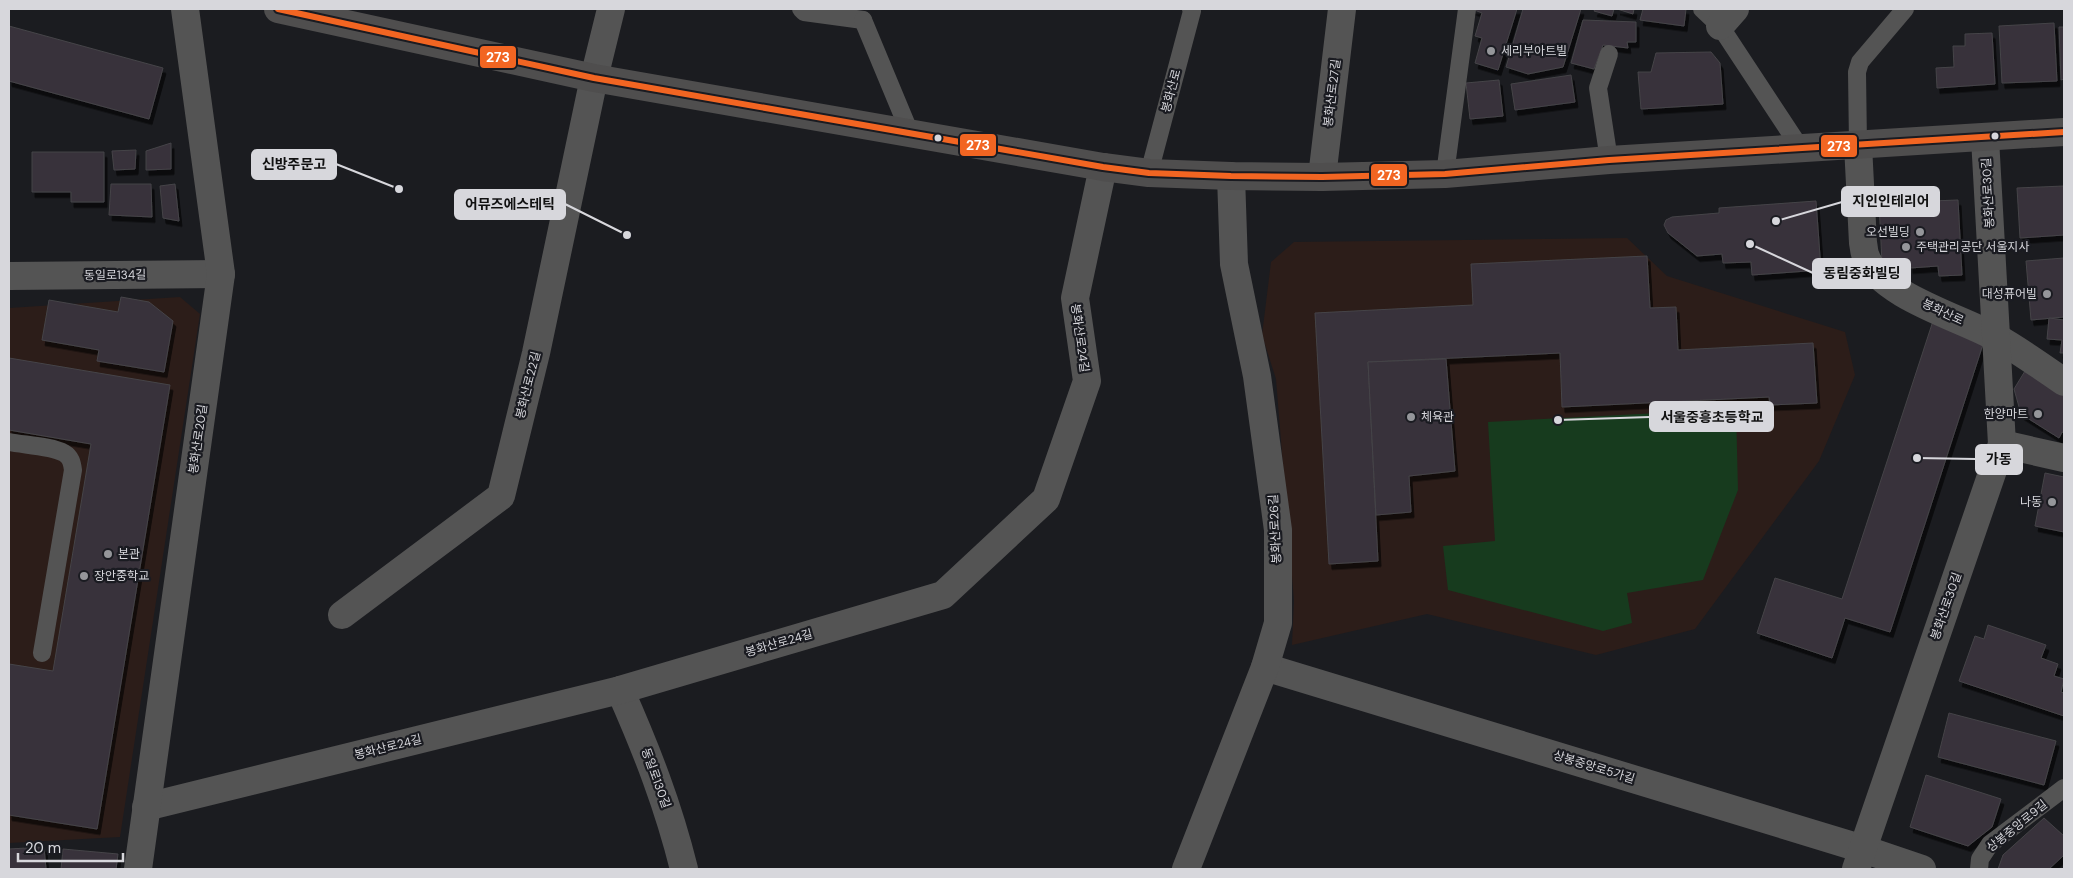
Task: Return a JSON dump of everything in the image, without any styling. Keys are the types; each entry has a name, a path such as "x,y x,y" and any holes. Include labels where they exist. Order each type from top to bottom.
{"main road":[{"path":"278,9 594,78 1103,168 1149,173 1322,177 1445,174 1609,160 2064,132"}],"street":[{"name":"봉화산로20길","path":"138,869 221,274 185,9"},
{"name":"봉화산로22길","path":"342,615 500,496 536,353 594,78 611,9"},
{"name":"봉화산로27길","path":"1322,177 1342,9"},
{"name":"봉화산로30길","path":"1859,859 2002,444 1985,138"},
{"name":"봉화산로","path":"1858,145 1863,243 1866,258 1875,271 1886,283 1918,301 1997,338"},
{"name":"봉화산로24길","path":"146,807 620,690 943,595 1046,499 1087,381 1075,298 1103,168"},
{"name":"봉화산로26길","path":"1186,869 1265,666 1278,623 1278,530 1257,376 1234,264 1230,176"},
{"name":"동일로134길","path":"9,276 221,274"},
{"path":"1997,338 2064,382"},
{"path":"2002,444 2064,458"},
{"name":"상봉중앙로5가길","path":"1265,666 1859,859 1922,869"},
{"name":"동일로130길","path":"620,690 651,760 665,798 684,869"}],"lane":[{"path":"801,9 804,12 867,14 910,133"},
{"name":"봉화산로","path":"1149,173 1191,9"},
{"path":"1445,174 1467,9"},
{"path":"1858,145 1856,72 1860,62 1904,9"},
{"path":"1719,15 1800,149"},
{"path":"1609,54 1598,88 1609,160"},
{"path":"9,442 55,450 65,453 72,460 72,470 42,653"},
{"name":"상봉중앙로9길","path":"1979,869 1980,858 1990,844 2064,788"}],"shaded area":[{"path":"1627,238 1667,276 1845,332 1855,375 1819,461 1695,629 1596,655 1427,614 1292,645 1294,601 1276,379 1262,335 1271,262 1294,242"},
{"name":"장안중학교","path":"180,297 200,314 120,837 9,843 9,308"}],"green space":[{"path":"1736,409 1738,490 1703,580 1627,593 1632,623 1603,631 1448,590 1443,546 1495,541 1488,422"}],"building":[{"name":"세리부아트빌","path":"1472,9 1517,9 1498,70 1475,63 1482,38 1475,36 1482,13"},
{"path":"1523,9 1581,9 1563,67 1528,74 1506,67"},
{"path":"1595,9 1614,9 1612,16 1594,11"},
{"path":"1617,9 1634,9 1633,14"},
{"path":"1643,9 1686,9 1684,26 1640,20"},
{"path":"1583,20 1636,22 1636,42 1627,42 1628,48 1603,45 1594,69 1571,63"},
{"path":"2054,23 2057,81 2002,83 1999,26"},
{"path":"9,26 163,68 149,119 9,81"},
{"path":"2059,27 2064,27 2064,79 2061,80"},
{"path":"1992,33 1995,84 1937,88 1936,68 1954,67 1953,46 1965,46 1965,34"},
{"path":"1711,52 1720,63 1723,104 1641,109 1638,72 1651,72 1656,53"},
{"path":"1571,75 1575,102 1515,110 1511,84"},
{"path":"1499,80 1503,116 1470,119 1466,83"},
{"path":"171,143 171,169 146,170 146,151"},
{"path":"136,150 135,169 114,170 112,151"},
{"path":"32,152 104,152 104,202 71,202 71,192 32,192"},
{"path":"111,184 151,184 152,217 109,215"},
{"path":"175,184 179,221 163,218 160,186"},
{"path":"2064,186 2064,235 2020,238 2017,188"},
{"name":"오선빌딩","path":"1958,200 1962,275 1939,276 1938,266 1910,268 1910,261 1882,262 1879,203"},
{"path":"1816,201 1821,270 1752,275 1751,262 1723,263 1722,254 1697,256 1668,233 1664,225 1666,220 1672,217 1719,213 1719,208"},
{"path":"1647,256 1650,308 1676,307 1678,350 1813,343 1817,403 1770,405 1769,397 1562,407 1560,353 1368,362 1378,561 1329,564 1315,313 1473,305 1471,264"},
{"name":"대성퓨어빌","path":"2064,258 2064,317 2031,320 2026,261"},
{"path":"121,297 149,302 173,321 164,372 97,361 99,350 42,340 49,300 118,312"},
{"path":"2049,318 2064,320 2064,353 2060,353 2062,340 2047,339"},
{"path":"1933,321 1985,338 1890,632 1845,618 1832,658 1757,633 1775,578 1842,599"},
{"name":"본관","path":"9,358 170,385 97,829 9,815 9,664 53,671 91,444 9,430"},
{"name":"체육관","path":"1446,359 1455,471 1409,476 1411,512 1376,515 1368,362"},
{"path":"2025,371 2064,395 2064,433 2062,432 2059,438 2021,414 2014,389"},
{"name":"나동","path":"2045,473 2064,477 2064,532 2035,526"},
{"path":"1988,625 2046,645 2041,658 2058,664 2054,676 2064,679 2061,692 2064,693 2064,716 1959,681 1975,636 1984,639"},
{"path":"1949,713 2056,741 2044,785 1938,757"},
{"path":"1926,775 2001,799 1992,827 1968,846 1910,827"},
{"path":"2044,818 2064,836 2064,855 2049,869 1998,869 2003,855"},
{"path":"44,847 46,869 9,869 9,849"},
{"path":"63,849 118,854 116,869 61,869"}],"transit line":[{"name":"273","path":"278,9 594,78 1103,167 1149,173 1322,177 1445,174 1609,160 2064,132"}],"place":[{"name":"세리부아트빌","path":"1491,51"},
{"name":"신방주문고","path":"399,189"},
{"name":"지인인테리어","path":"1776,221"},
{"name":"오선빌딩","path":"1920,232"},
{"name":"어뮤즈에스테틱","path":"627,235"},
{"name":"동림중화빌딩","path":"1750,244"},
{"name":"주택관리공단 서울지사","path":"1906,247"},
{"name":"대성퓨어빌","path":"2047,294"},
{"name":"한양마트","path":"2038,414"},
{"name":"체육관","path":"1411,417"},
{"name":"서울중흥초등학교","path":"1558,420"},
{"name":"가동","path":"1917,458"},
{"name":"나동","path":"2052,502"},
{"name":"본관","path":"108,554"},
{"name":"장안중학교","path":"84,576"}]}
